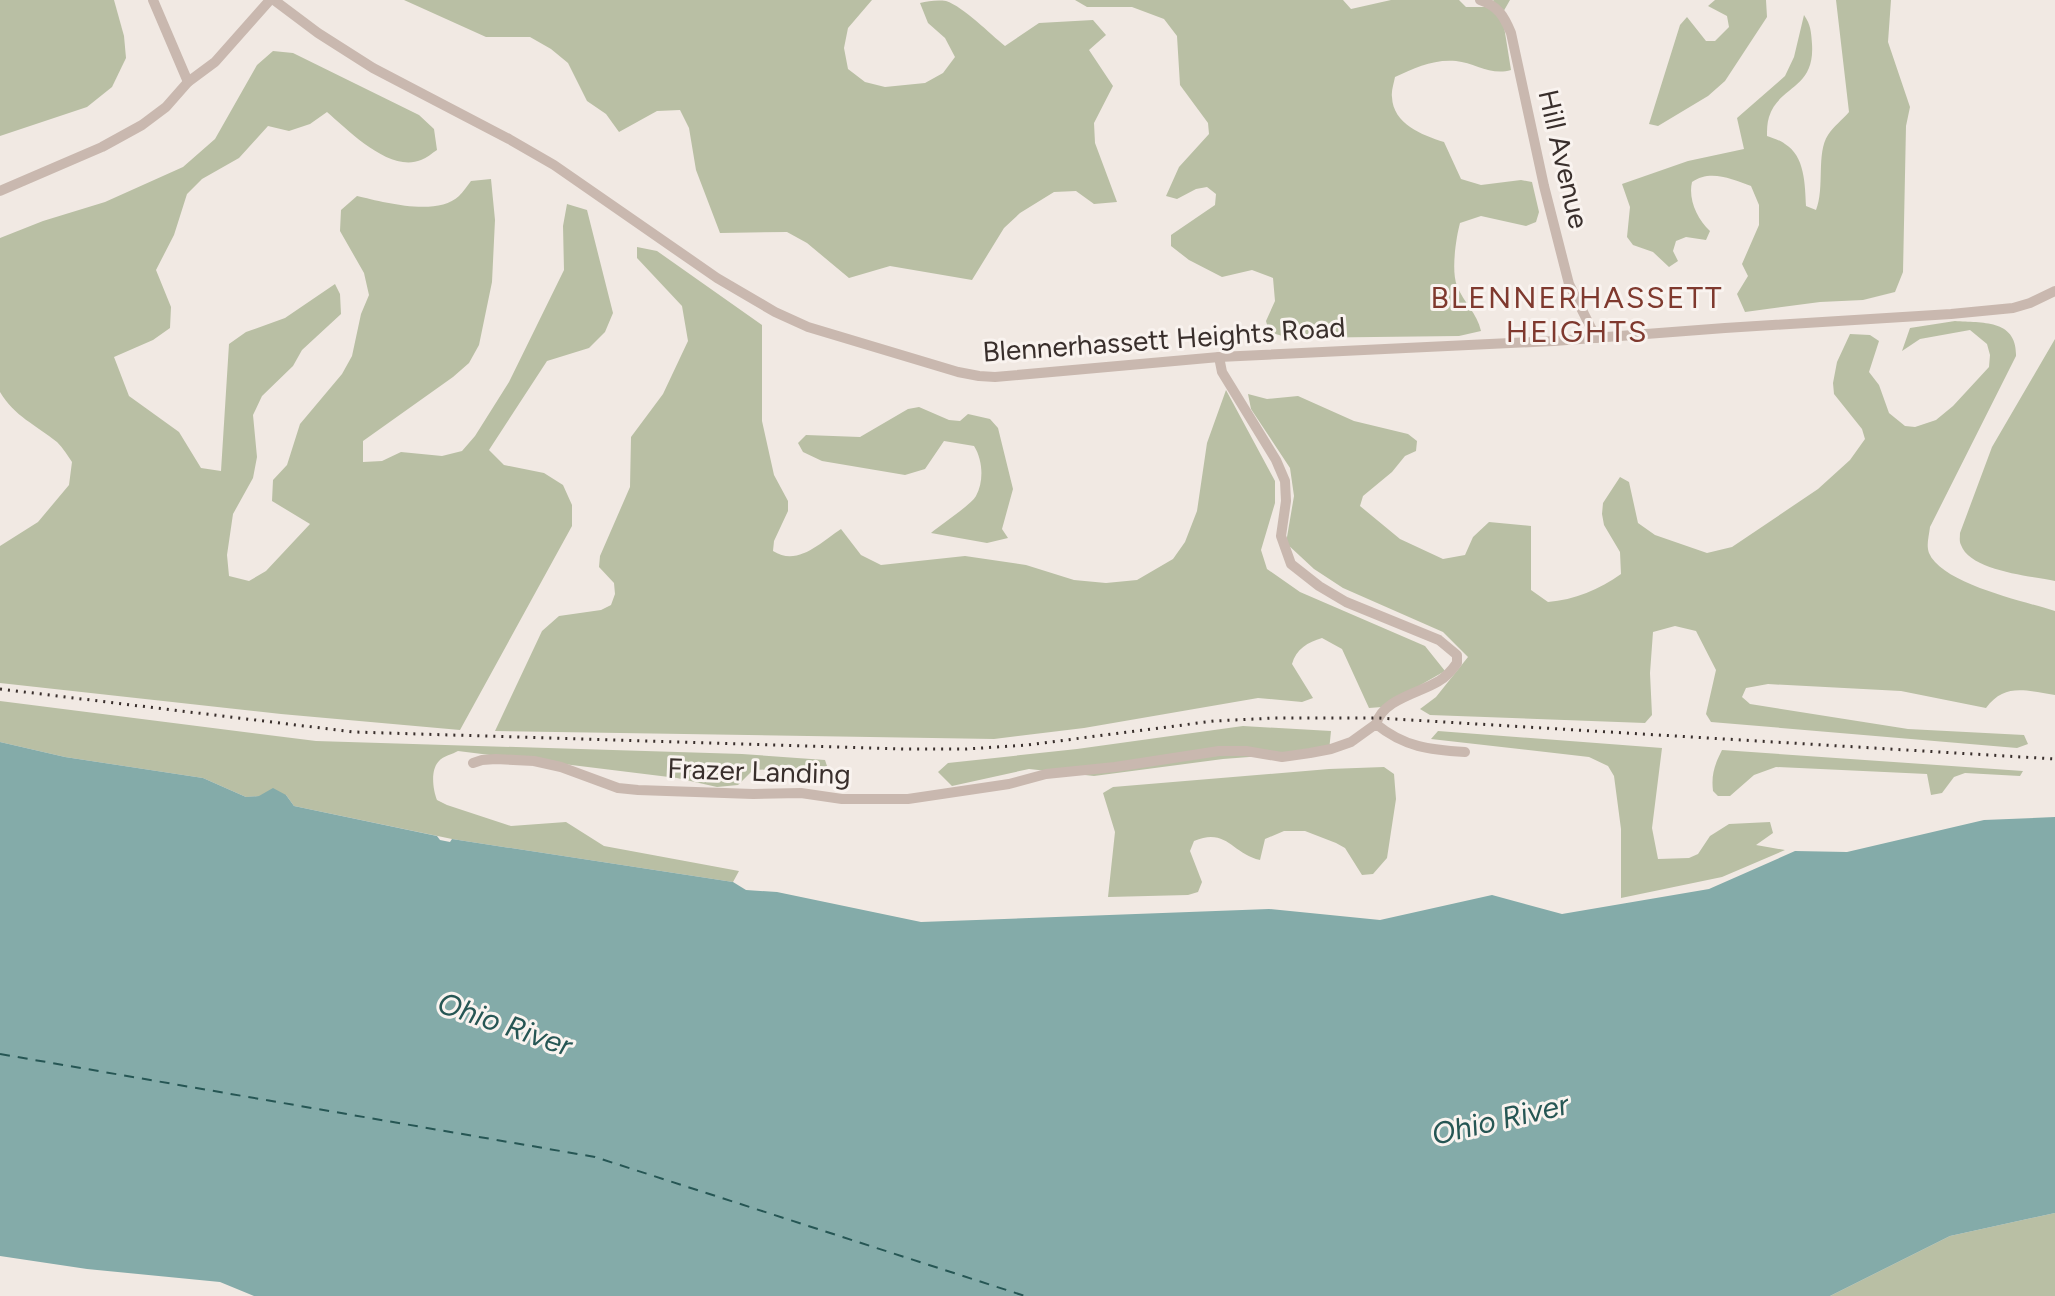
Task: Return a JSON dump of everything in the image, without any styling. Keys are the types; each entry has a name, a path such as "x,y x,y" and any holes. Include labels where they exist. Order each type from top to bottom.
{"street":[{"path":"153,0 188,82"},
{"path":"0,191 102,147 142,125 166,107 188,82 215,62 272,0"},
{"name":"Blennerhassett Heights Road","path":"272,0 373,68 534,153 717,278 775,312 808,327 979,376 1219,357 1540,342 1994,310 2030,303 2055,291"},
{"name":"Hill Avenue","path":"1480,0 1499,10 1511,33 1569,284 1596,338"},
{"name":"Frazer Landing","path":"473,763 496,759 534,761 561,767 618,788 638,790 801,793 842,799 908,799 1009,784 1046,774 1219,751 1246,751 1282,757 1331,749 1351,742 1376,724 1378,718 1401,699 1440,681 1457,663 1457,655 1439,640 1346,602 1291,564 1281,536 1286,501 1285,481 1276,460 1222,372 1219,357"},
{"path":"1376,724 1415,746 1465,752"}],"green space":[{"path":"0,0 114,0 124,36 126,58 112,87 87,107 0,136"},
{"path":"404,0 872,0 848,28 844,48 848,69 865,82 885,87 925,83 943,73 955,57 945,38 928,23 920,3 946,1 953,4 1005,46 1039,23 1093,20 1106,35 1089,50 1113,86 1094,123 1095,143 1117,202 1094,204 1076,191 1054,192 1020,213 1004,228 972,280 890,266 849,278 807,243 787,232 720,233 696,170 689,128 680,110 657,111 619,132 606,114 587,101 568,63 551,49 530,37 486,37"},
{"path":"1075,0 1343,0 1351,9 1391,0 1459,0 1466,7 1485,7 1494,0 1510,0 1502,14 1511,70 1490,70 1456,61 1432,63 1395,77 1392,92 1397,114 1418,132 1444,142 1461,179 1481,185 1521,180 1532,182 1539,212 1536,222 1526,226 1481,216 1460,223 1455,280 1481,331 1459,336 1289,338 1269,332 1266,321 1275,301 1273,278 1252,270 1222,277 1189,260 1171,246 1171,235 1215,205 1216,194 1207,187 1177,199 1166,196 1179,167 1209,134 1208,123 1180,85 1177,36 1164,19 1132,7 1087,7"},
{"path":"1715,0 1766,0 1767,17 1725,81 1708,96 1658,126 1649,124 1680,25 1687,17 1706,41 1715,41 1729,27 1727,16 1708,6"},
{"path":"1836,0 1891,0 1888,42 1910,107 1906,126 1903,272 1895,292 1863,300 1745,312 1737,294 1748,276 1742,264 1759,225 1759,205 1751,186 1714,176 1692,182 1691,195 1695,208 1710,231 1706,240 1686,237 1676,241 1673,251 1678,261 1669,267 1653,252 1633,245 1627,237 1630,207 1622,184 1688,161 1744,149 1737,118 1785,76 1794,57 1804,15 1812,44 1808,70 1774,107 1768,119 1767,136 1792,149 1797,156 1803,172 1806,206 1816,210 1824,142 1849,112"},
{"path":"273,51 293,53 419,115 434,129 437,150 421,160 396,161 358,139 327,112 310,124 289,131 268,126 239,158 202,179 187,194 174,235 156,270 171,307 170,328 153,340 114,357 129,396 179,432 201,468 221,471 229,344 246,332 285,318 335,284 340,294 341,314 302,350 293,366 262,396 253,415 257,457 253,478 233,514 227,555 229,576 249,581 266,571 310,524 272,501 273,480 287,465 300,424 342,374 352,356 361,314 369,295 364,273 340,231 341,210 357,196 410,206 437,206 459,196 471,181 491,179 495,220 492,282 479,345 469,363 453,377 363,441 363,462 382,461 401,452 442,456 462,451 509,382 564,270 563,226 567,204 587,210 613,313 605,332 589,348 547,361 489,450 504,465 544,473 563,485 572,505 572,526 460,730 0,683 0,546 38,522 69,485 72,462 57,442 19,414 0,392 0,238 105,202 183,167 215,139 257,65"},
{"path":"637,247 657,251 762,325 762,421 774,475 788,501 788,511 774,541 773,551 791,556 800,554 841,529 861,555 881,565 965,556 1026,565 1074,580 1106,583 1137,580 1173,559 1185,542 1197,511 1207,443 1226,390 1275,481 1275,503 1261,550 1267,569 1300,592 1425,646 1445,671 1382,707 1369,708 1342,649 1322,638 1303,647 1292,664 1313,698 1302,702 1258,698 1084,728 994,739 495,731 542,631 559,616 601,610 611,605 615,594 614,583 599,567 600,556 630,487 631,437 663,394 688,341 682,306 637,258"},
{"path":"1955,321 1986,323 2004,329 2015,344 2016,356 1930,527 1928,550 1937,564 1966,582 2055,611 2055,695 2026,690 2009,691 1986,708 1901,691 1768,684 1746,688 1742,697 1750,704 1908,729 2024,735 2028,744 2017,748 1711,722 1706,714 1716,670 1696,631 1675,626 1653,632 1650,673 1652,715 1645,723 1430,715 1420,709 1436,697 1468,657 1443,632 1343,588 1314,569 1286,543 1294,496 1290,468 1251,409 1248,394 1267,399 1298,396 1354,421 1408,434 1417,441 1416,451 1405,456 1392,472 1363,496 1360,506 1400,539 1443,559 1465,555 1473,537 1489,522 1531,526 1531,590 1548,602 1586,593 1621,574 1620,552 1604,525 1602,514 1603,503 1620,477 1629,482 1638,523 1655,535 1707,553 1732,547 1818,489 1850,460 1865,439 1862,429 1834,394 1837,362 1850,334 1870,335 1879,341 1869,372 1879,385 1889,413 1905,426 1915,427 1936,420 1989,367 1987,344 1970,330 1920,339 1902,351 1910,328"},
{"path":"2055,339 2055,581 2017,574 1976,561 1961,545 1960,533 1992,447"},
{"path":"919,407 949,420 960,421 968,414 990,419 998,428 1013,489 1002,529 1008,538 987,543 931,533 976,496 981,471 974,446 944,441 925,469 905,475 822,461 803,452 798,443 806,435 860,437 908,409"},
{"path":"0,701 316,741 742,754 825,760 828,769 822,778 804,768 753,770 738,785 717,787 677,778 458,751 441,759 434,769 437,800 447,805 511,826 566,822 604,846 739,871 733,882 452,839 294,806 286,795 246,797 203,778 65,757 0,742"},
{"path":"1243,726 1331,731 1329,751 1223,759 1094,776 1029,769 952,786 938,772 948,763"},
{"path":"1438,731 1662,748 1652,828 1658,859 1689,858 1698,854 1710,836 1729,824 1770,822 1773,833 1756,845 1785,850 1722,877 1621,898 1621,829 1614,776 1608,766 1589,757 1431,739"},
{"path":"1722,750 2023,771 2020,776 1965,773 1954,777 1942,793 1931,795 1927,774 1776,767 1754,775 1730,796 1718,796 1713,791 1713,779"},
{"path":"1384,767 1394,774 1396,799 1387,858 1373,874 1362,875 1345,848 1305,831 1284,831 1265,839 1260,860 1214,837 1194,841 1190,851 1202,882 1198,892 1188,895 1108,897 1115,832 1103,793 1113,787"},
{"path":"2055,1213 2055,1296 1830,1296 1950,1236"}],"water":[{"name":"Ohio River","path":"0,742 65,757 203,778 246,797 259,796 273,788 286,795 294,806 437,836 450,842 452,839 733,882 746,890 777,892 921,922 1269,909 1380,920 1492,895 1562,914 1709,889 1795,851 1847,852 1984,820 2055,817 2055,1213 1950,1236 1830,1296 254,1296 220,1282 87,1269 0,1256"}],"ferry route":[{"path":"0,1054 595,1157 1025,1296"}],"railway":[{"path":"0,689 354,732 966,749 1027,745 1214,721 1378,718 2055,759"}],"district":[{"name":"BLENNERHASSETT HEIGHTS","path":"1577,314"}]}
